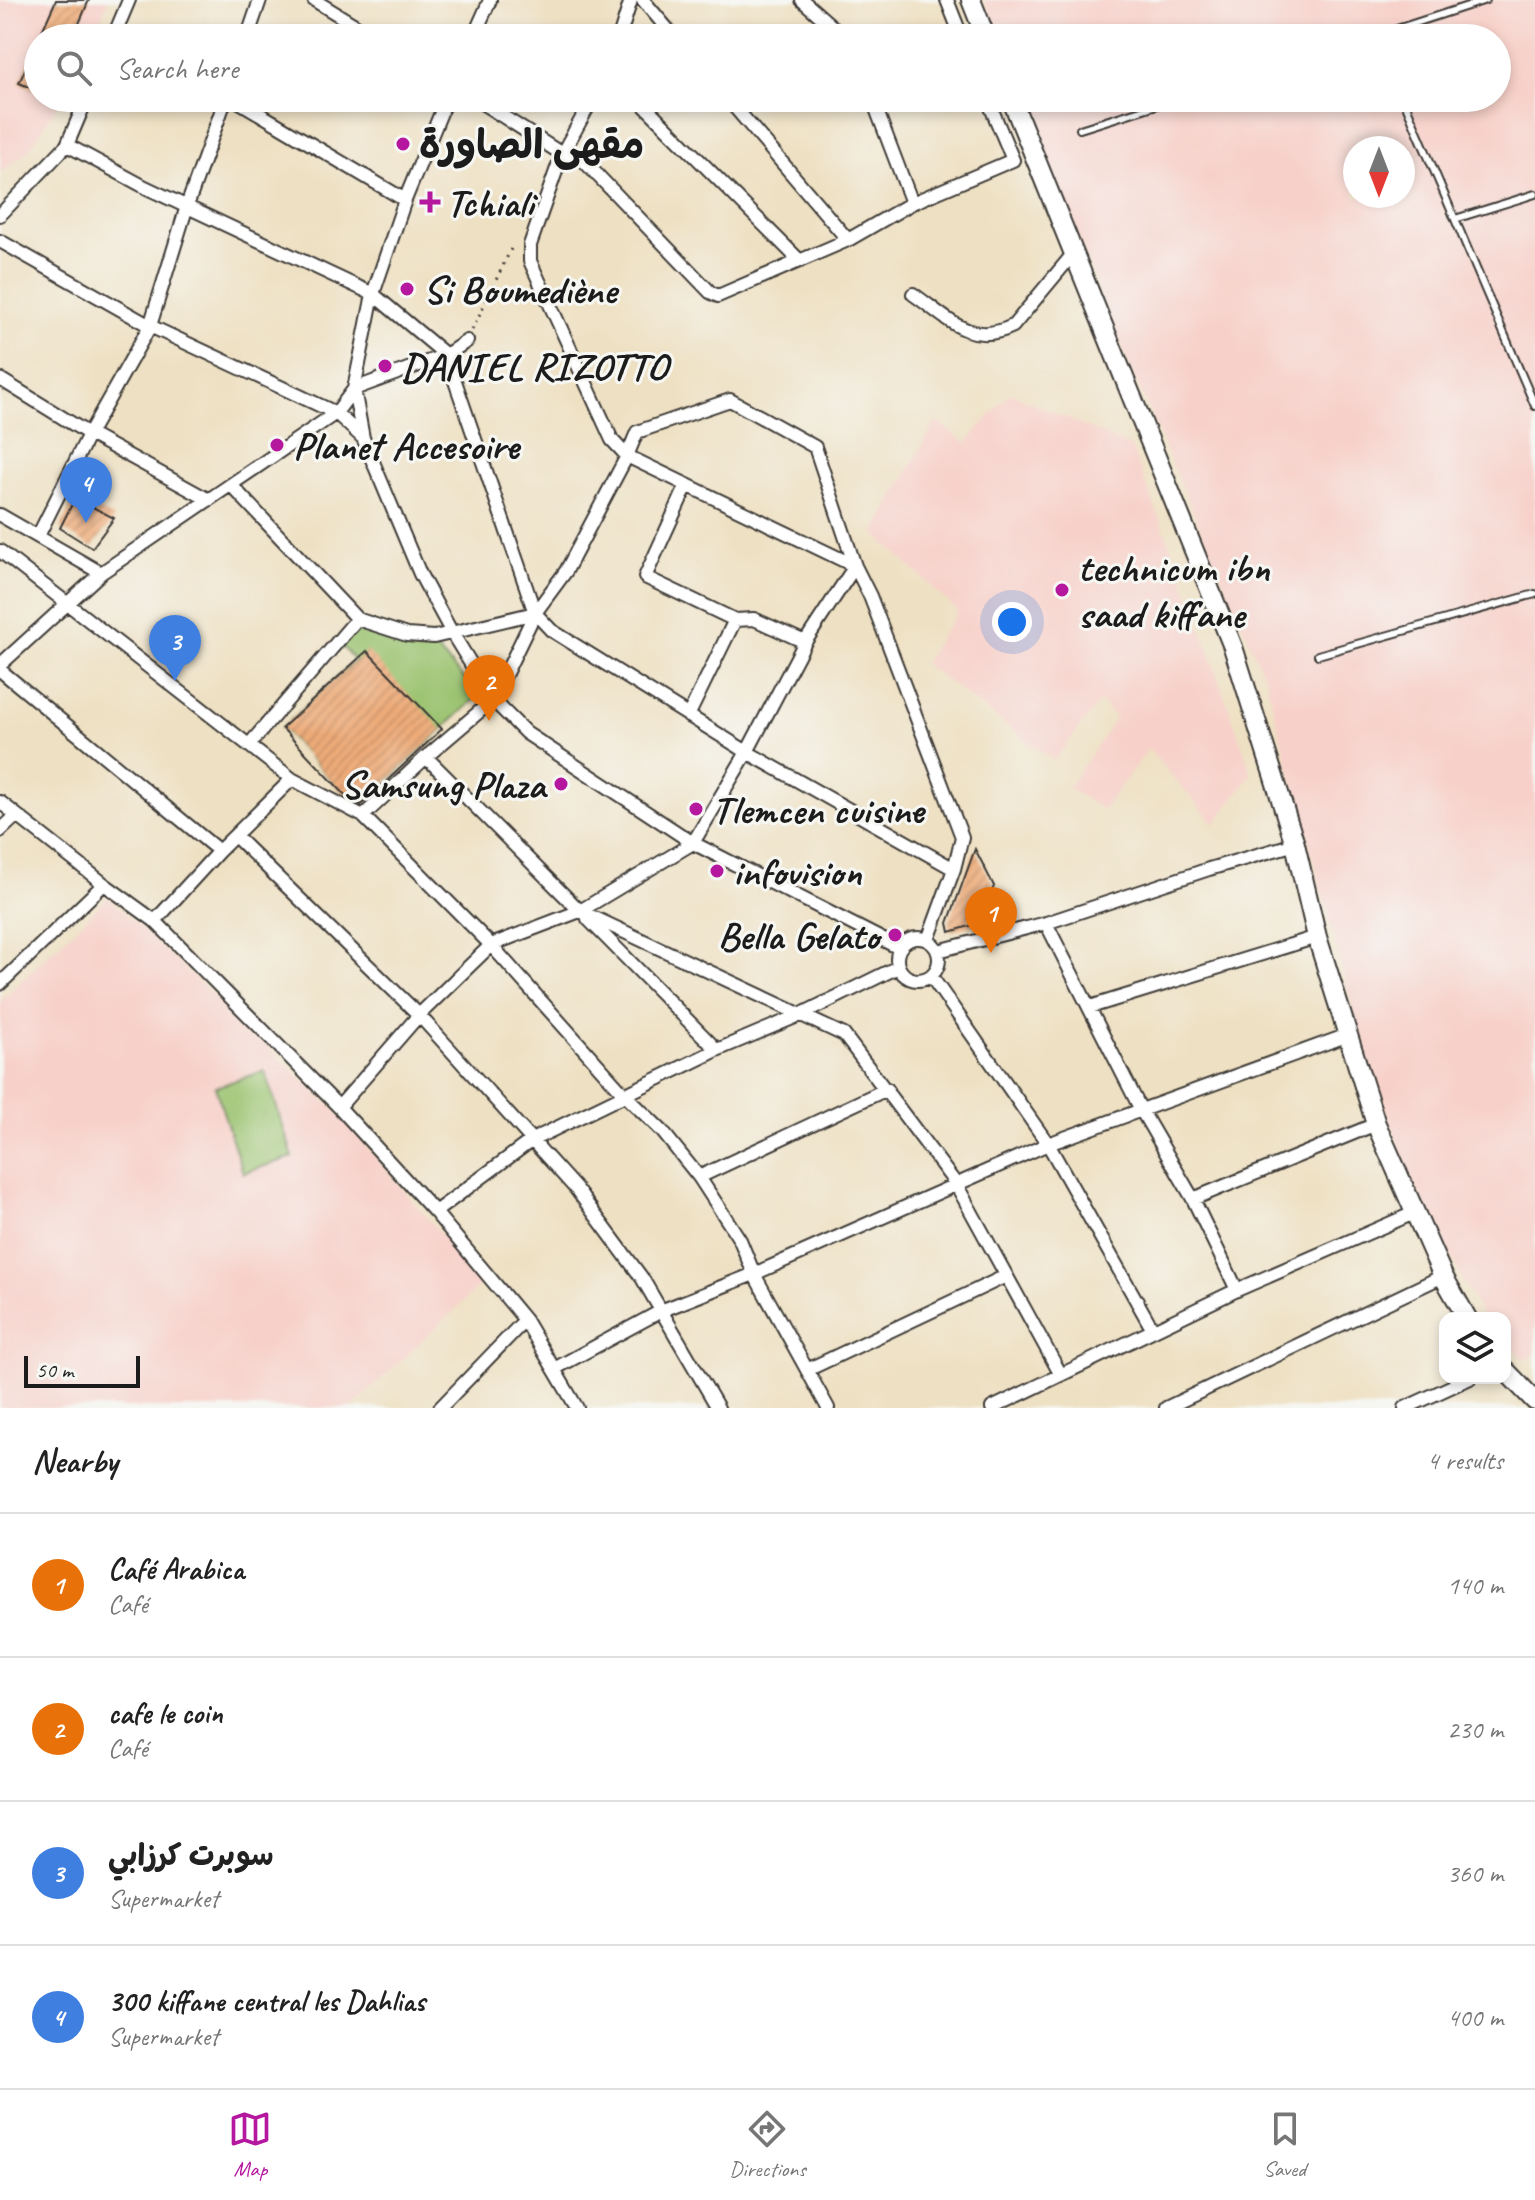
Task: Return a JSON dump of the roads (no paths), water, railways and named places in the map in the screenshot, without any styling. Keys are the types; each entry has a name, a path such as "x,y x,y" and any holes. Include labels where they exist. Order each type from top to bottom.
{"street":[{"path":"119,24 129,0"},
{"path":"252,24 260,0"},
{"path":"314,0 353,24"},
{"path":"479,24 490,0"},
{"path":"623,24 631,0"},
{"path":"643,0 663,24"},
{"path":"802,0 829,24"},
{"path":"947,0 956,24"},
{"path":"971,0 980,24"},
{"path":"0,215 67,145 81,112"},
{"path":"38,536 89,434 150,326 187,206 221,112"},
{"path":"257,112 405,200"},
{"path":"441,112 405,200 373,294 354,389 363,438 420,574 452,633 493,700 526,733 693,843 899,948"},
{"path":"496,112 562,154 581,158 710,292 718,296 848,240 912,203 1013,160 993,112"},
{"path":"585,112 562,154 530,245 530,261 612,440 627,456 855,566"},
{"path":"651,112 800,261"},
{"path":"739,112 848,240"},
{"path":"877,112 912,203"},
{"path":"1017,112 1233,647 1295,844 1317,937 1376,1124 1443,1276 1464,1312"},
{"path":"67,145 145,187 373,294 446,355 535,613 551,630 747,752 954,869"},
{"path":"0,241 150,326 336,413 363,438"},
{"path":"913,294 964,330 976,335 1001,332 1013,326 1073,254"},
{"path":"219,851 0,668 67,601 101,573 336,413 354,389 446,355 467,341"},
{"path":"0,379 89,434 209,500"},
{"path":"363,816 493,700 535,613 566,571 637,432 730,400 815,447 855,566 870,596 962,837 954,869 928,940"},
{"path":"687,485 645,577 735,620 754,619 805,642"},
{"path":"232,486 357,619 407,635 434,637 535,613"},
{"path":"0,515 101,573"},
{"path":"0,551 292,779 363,816 491,945 625,1095 662,1131 699,1177 740,1240 754,1274 828,1408"},
{"path":"339,1107 419,1015 491,945 580,911 693,843 747,752 805,642 855,566"},
{"path":"249,745 357,619"},
{"path":"688,716 735,620"},
{"path":"426,757 717,1050"},
{"path":"155,921 219,851 292,779"},
{"path":"0,802 155,921 339,1107 435,1212 525,1320 577,1408"},
{"path":"0,831 16,816"},
{"path":"236,837 419,1015 576,1189 663,1310 718,1408"},
{"path":"938,951 1046,923 1295,844"},
{"path":"0,984 104,884"},
{"path":"580,911 844,1035 956,1184 1061,1375"},
{"path":"1046,923 1140,1108 1193,1199 1237,1290"},
{"path":"1090,1007 1317,937"},
{"path":"909,939 928,940 938,951 939,964 931,976 907,977 898,967 899,948 909,939"},
{"path":"435,1212 532,1140 898,967"},
{"path":"931,976 1048,1144 1153,1330"},
{"path":"554,1369 663,1310 754,1274 1048,1144 1140,1108 1348,1035"},
{"path":"699,1177 887,1089"},
{"path":"1193,1199 1376,1124"},
{"path":"992,1408 1237,1290 1414,1213"},
{"path":"807,1370 1006,1276"},
{"path":"1166,1408 1443,1276"},
{"path":"446,1406 525,1320"},
{"path":"1511,1376 1535,1401"},
{"path":"1405,1408 1457,1384"}],"lane":[{"path":"1413,24 1486,0"},
{"path":"1080,129 1134,112"},
{"path":"1409,112 1535,406"},
{"path":"1455,219 1535,194"},
{"path":"1318,655 1535,594"}],"place":[{"name":"مقهى الصاورة","path":"403,144"},
{"name":"Tchiali","path":"430,202"},
{"name":"Si Boumediène","path":"407,289"},
{"name":"DANIEL RIZOTTO","path":"385,366"},
{"name":"Planet Accesoire","path":"277,445"},
{"name":"300 kiffane central les Dahlias","path":"86,523"},
{"name":"technicum ibn saad kiffane","path":"1062,590"},
{"name":"سوبرت كرزابي","path":"175,681"},
{"name":"cafe le coin","path":"489,721"},
{"name":"Samsung Plaza","path":"561,784"},
{"name":"Tlemcen cuisine","path":"696,809"},
{"name":"infovision","path":"717,871"},
{"name":"Bella Gelato","path":"895,935"},
{"name":"Café Arabica","path":"991,953"}]}
